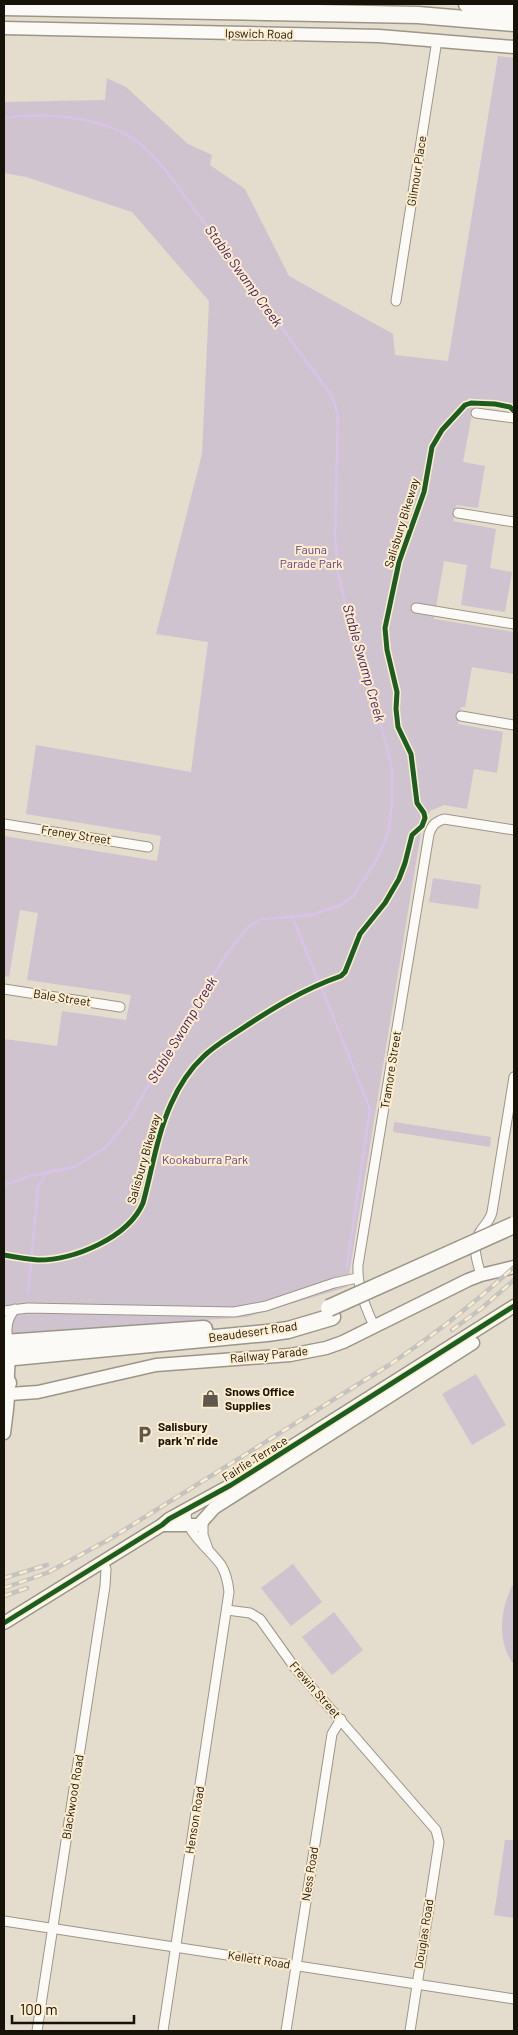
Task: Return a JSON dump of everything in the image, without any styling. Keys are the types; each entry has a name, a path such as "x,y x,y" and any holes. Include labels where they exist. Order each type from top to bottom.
{"highway":[{"path":"467,4 514,10"},
{"path":"4,7 418,15 514,23"},
{"path":"4,13 62,8"},
{"name":"Beaudesert Road","path":"330,1313 514,1225"},
{"name":"Beaudesert Road","path":"10,1350 260,1324 301,1316 330,1313 514,1234"}],"street":[{"name":"Ipswich Road","path":"4,28 379,36 514,47"},
{"name":"Gilmour Place","path":"396,301 438,40"},
{"path":"476,413 514,418"},
{"path":"458,513 514,522"},
{"path":"416,608 514,624"},
{"path":"461,716 514,724"},
{"name":"Tramore Street","path":"374,1326 364,1303 357,1278 429,834 431,827 436,822 444,819 514,830"},
{"name":"Freney Street","path":"4,824 148,847"},
{"name":"Bale Street","path":"4,988 120,1007"},
{"path":"481,1275 475,1252 476,1243 492,1212 514,1077"},
{"name":"Railway Parade","path":"7,1385 38,1392 156,1365 309,1352 343,1342 481,1275 514,1267"},
{"name":"Beaudesert Road","path":"4,1311 15,1309 234,1312 273,1304 357,1278"},
{"name":"Fairlie Terrace","path":"4,1623 103,1563 169,1519 232,1485 514,1306"},
{"path":"4,1433 10,1350 6,1330 7,1320 15,1309"},
{"name":"Fairlie Terrace","path":"203,1523 207,1515 214,1508 416,1380 514,1315"},
{"path":"187,1510 185,1516 189,1526 200,1542 221,1565 228,1582 227,1610"},
{"path":"162,1525 176,1524 189,1526 203,1523 203,1535 208,1549"},
{"name":"Blackwood Road","path":"37,2031 105,1586 106,1569 103,1563"},
{"name":"Frewin Street","path":"227,1610 250,1613 260,1619 295,1668 433,1826 438,1836"},
{"name":"Henson Road","path":"163,2031 227,1610"},
{"name":"Ness Road","path":"286,2031 332,1734 340,1719"},
{"name":"Douglas Road","path":"410,2031 439,1842 438,1836"},
{"name":"Kellett Road","path":"4,1921 514,1999"}],"green space":[{"path":"498,56 514,58 514,406 468,398 473,409 463,462 485,466 478,508 456,505 453,521 496,529 490,568 512,572 505,612 461,605 467,565 444,561 434,619 514,632 514,674 472,667 465,707 461,707 458,724 503,732 497,773 474,769 467,809 444,805 430,811 421,832 347,1287 247,1317 4,1334 4,1039 57,1046 62,1011 126,1020 131,995 27,980 38,913 20,910 9,977 4,976 4,836 157,861 161,836 26,814 36,745 191,772 208,642 156,634 202,454 209,301 132,212 26,177 4,173 4,102 105,100 107,78 126,87 188,144 212,155 210,165 245,189 289,276 393,334 395,355 448,361"},
{"path":"433,878 481,885 478,909 429,902"},
{"path":"394,1122 491,1137 490,1147 393,1132"},
{"path":"476,1374 506,1425 472,1445 442,1394"},
{"path":"293,1564 322,1602 291,1626 261,1588"},
{"path":"514,1582 514,1665 504,1646 502,1624 509,1592"},
{"path":"334,1612 363,1650 332,1675 302,1637"},
{"path":"505,1840 514,1840 514,1918 494,1915"}],"waterway":[{"name":"Stable Swamp Creek","path":"4,118 48,116 79,119 107,126 142,145 169,175 329,392 335,404 338,418 335,534 338,573 392,771 392,802 388,833 378,858 353,896 341,905 311,915 262,919 248,927 229,951 195,1003 130,1118 105,1148 74,1167 30,1176 4,1185"},
{"path":"292,916 318,980"},
{"path":"321,986 370,1109 347,1266"},
{"path":"28,1293 38,1187 47,1172"}],"railway":[{"path":"4,1588 47,1573 108,1540 389,1365 454,1318 514,1267"},
{"path":"452,1330 482,1308 514,1280"},
{"path":"4,1578 47,1565"},
{"path":"4,1596 27,1588"}],"cycle path":[{"name":"Salisbury Bikeway","path":"4,1255 38,1260 67,1256 98,1245 125,1227 136,1215 143,1203 158,1140 166,1116 177,1091 193,1067 216,1046 264,1014 301,993 341,976 345,972 360,934 385,903 399,879 412,835 422,826 425,818 417,803 411,754 398,727 397,692 387,650 385,628 399,562 424,492 432,447 442,430 465,405 471,403 495,404 510,407 514,411"},
{"path":"4,1623 169,1519 231,1485 514,1306"}],"place":[{"name":"Snows Office Supplies","path":"211,1399"},
{"name":"Salisbury park 'n' ride","path":"144,1434"}],"park label":[{"name":"Fauna Parade Park","path":"311,557"},
{"name":"Kookaburra Park","path":"205,1160"}]}
